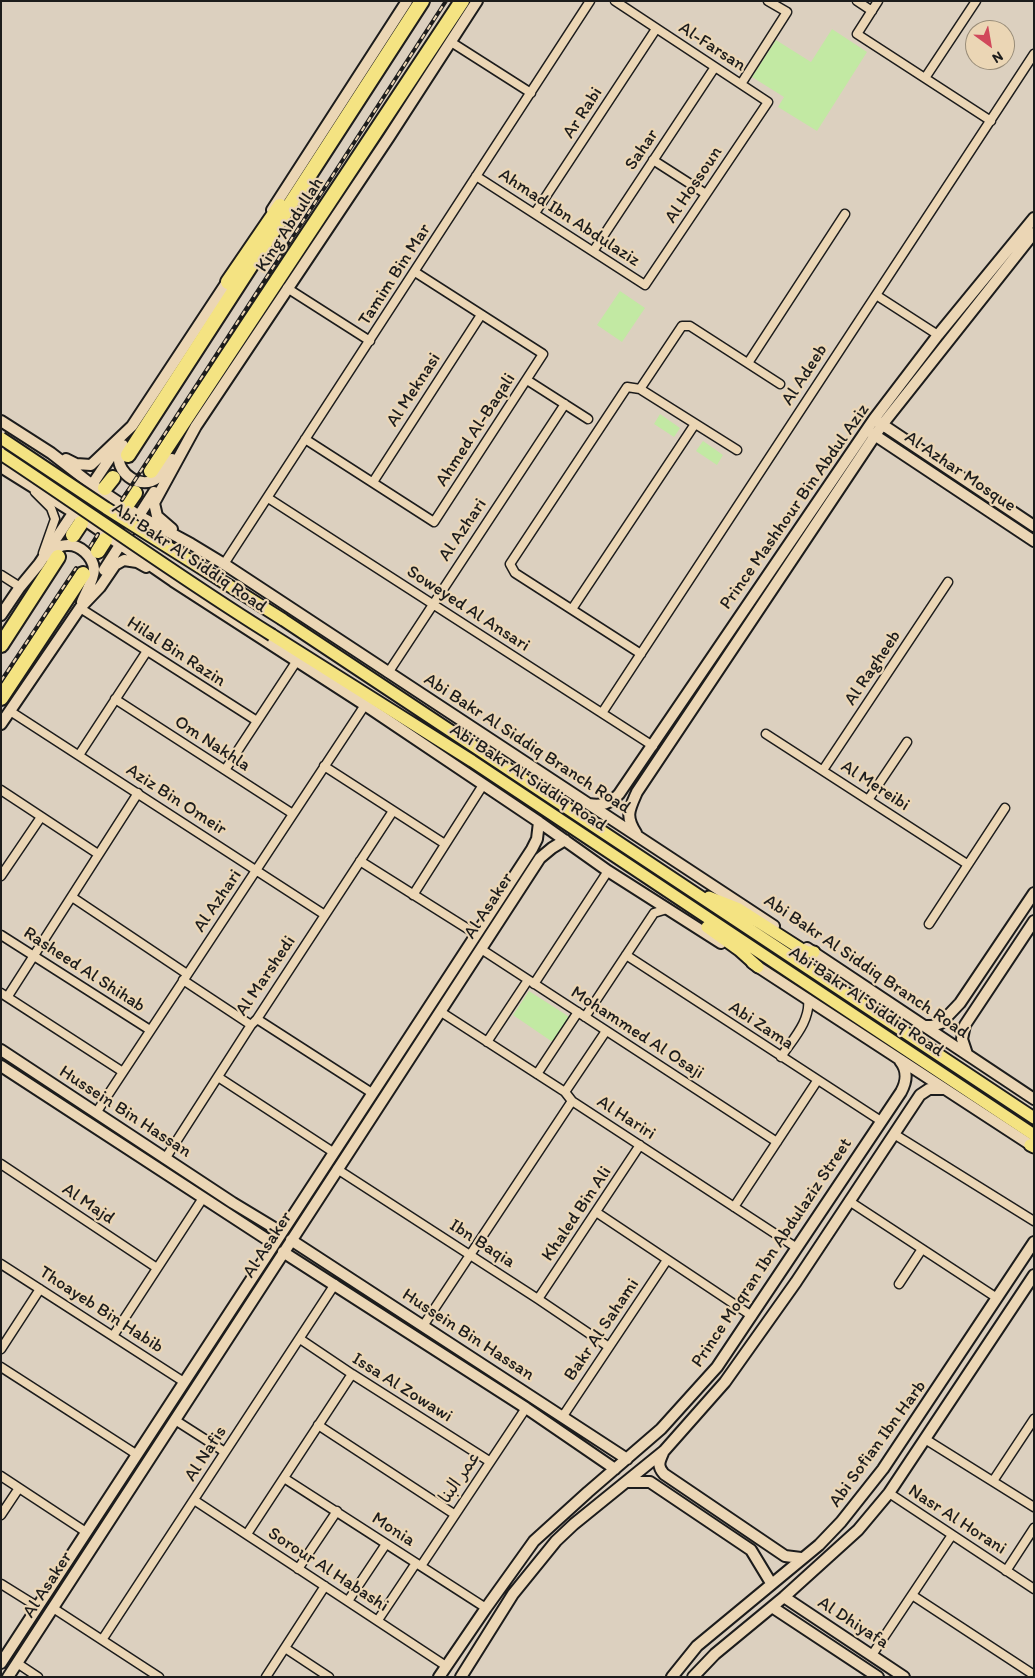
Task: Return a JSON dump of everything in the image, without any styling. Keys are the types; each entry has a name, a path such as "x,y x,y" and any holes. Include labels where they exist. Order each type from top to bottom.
{"highway":[{"name":"King Abdullah","path":"128,456 422,1"},
{"name":"King Abdullah","path":"151,471 462,1"},
{"path":"340,184 470,1"},
{"path":"228,282 285,198 354,108"},
{"path":"1,645 58,556"},
{"path":"1,698 83,574"}],"main road":[{"name":"Abi Bakr Al Siddiq Road","path":"1,438 106,508 282,619 1034,1118"},
{"name":"Abi Bakr Al Siddiq Road","path":"1,454 223,604 472,761 649,879 1033,1143"},
{"path":"649,879 651,886 656,891 732,944 758,967"},
{"path":"699,895 729,904 801,949 814,952"}],"street":[{"path":"76,523 91,484 228,282 283,192 407,1"},
{"path":"1,724 80,608 196,426 452,42 477,1"},
{"name":"Tamim Bin Mar","path":"224,564 590,1"},
{"name":"Al-Farsan","path":"615,1 768,102"},
{"path":"857,1 872,10"},
{"path":"878,1 857,34 991,121"},
{"path":"925,78 976,1"},
{"path":"740,84 786,12 771,2"},
{"name":"Ar Rabi","path":"535,213 656,29"},
{"path":"452,42 531,93"},
{"name":"Al Adeeb","path":"602,713 1034,54"},
{"name":"Sahar","path":"594,250 715,67"},
{"name":"Al Hossoun","path":"645,284 768,102"},
{"path":"654,160 706,194"},
{"name":"Ahmad Ibn Abdulaziz","path":"476,176 645,284"},
{"path":"748,363 845,214"},
{"name":"Prince Mashhour Bin Abdul Aziz","path":"586,804 606,804 622,790 938,335 1034,218"},
{"name":"Prince Mashhour Bin Abdul Aziz","path":"878,422 1034,233"},
{"path":"415,272 481,315"},
{"path":"287,288 370,341"},
{"path":"876,295 938,335"},
{"name":"Ahmed Al-Baqali","path":"373,482 434,522 527,380 543,354 481,315"},
{"name":"Al Meknasi","path":"373,482 481,315"},
{"path":"640,390 682,326 690,326 780,384"},
{"path":"527,380 588,419"},
{"path":"641,654 515,573 510,564 627,387 640,390 737,450"},
{"name":"Al Azhari","path":"388,673 565,404"},
{"name":"Abi Bakr Al Siddiq Branch Road","path":"1,421 51,453 91,484 139,516 224,564 1034,1099"},
{"name":"Al Azhar Mosque","path":"878,422 1033,526"},
{"path":"572,609 695,424"},
{"path":"132,426 118,454 119,462 126,475 132,480 145,482 157,478 196,426"},
{"path":"51,453 76,464 91,465 132,426"},
{"path":"191,544 156,516 154,504 196,426"},
{"name":"Prince Mashhour Bin Abdul Aziz","path":"638,836 629,822 628,816 634,798 871,432"},
{"name":"Al Azhar Mosque","path":"871,432 1030,538"},
{"path":"305,439 373,482"},
{"path":"1,467 24,481 76,523 121,544 173,581 565,840 608,871 808,999 945,1090 1033,1143"},
{"path":"24,481 51,508 55,519 39,564"},
{"path":"91,484 98,510 121,544"},
{"path":"91,484 111,514 121,544"},
{"name":"Soweyed Al Ansari","path":"268,498 652,746"},
{"path":"1,614 20,587 76,523 98,510 111,514 139,516"},
{"path":"1030,538 1033,526"},
{"path":"39,564 54,550 66,544 77,547 89,555 94,572 80,608"},
{"path":"80,608 100,587 115,565 124,560 137,562 173,581"},
{"path":"1,575 20,587"},
{"name":"Al Ragheeb","path":"823,770 948,582"},
{"name":"Hilal Bin Razin","path":"80,608 146,652 257,721"},
{"path":"79,755 146,652"},
{"path":"225,770 296,662"},
{"name":"Om Nakhla","path":"115,699 292,814"},
{"name":"Al Azhari","path":"97,1114 150,1030 364,706"},
{"name":"Aziz Bin Omeir","path":"10,711 325,915"},
{"name":"Al Mereibi","path":"766,734 967,864"},
{"path":"868,800 907,742"},
{"path":"324,766 445,844"},
{"path":"413,895 482,785"},
{"path":"1,790 98,854"},
{"path":"622,790 625,798 630,800 634,798"},
{"path":"123,1072 4,995 34,956 138,793"},
{"path":"929,924 1005,808"},
{"name":"Al Marshedi","path":"165,1159 393,811"},
{"path":"1,876 41,817"},
{"name":"Al Asaker","path":"1,1663 532,849 536,840 538,822"},
{"name":"Al Asaker","path":"8,1677 540,858 565,840"},
{"path":"532,849 539,848 542,852 540,858"},
{"path":"360,861 476,934"},
{"path":"487,1042 608,871"},
{"path":"922,1026 932,1026 941,1023 960,1003 1034,893"},
{"path":"72,897 185,977 254,1022 372,1093"},
{"path":"537,1074 626,956 654,913 654,905 651,898"},
{"path":"654,913 667,909"},
{"path":"967,1054 964,1047 963,1032 1034,921"},
{"name":"Rasheed Al Shihab","path":"1,934 150,1030"},
{"name":"Mohammed Al Osaji","path":"481,949 777,1142"},
{"name":"Abi Zama","path":"626,956 881,1122"},
{"path":"451,972 462,978"},
{"path":"781,1057 806,1019 808,999"},
{"path":"960,1003 962,1014 968,1016 973,1014"},
{"name":"Al Hariri","path":"441,1012 565,1092 572,1100 797,1248"},
{"path":"565,1092 606,1031"},
{"name":"Hussein Bin Hassan","path":"1,1050 165,1159 282,1232"},
{"name":"Prince Moqran Ibn Abdulaziz Street","path":"439,1677 534,1541 661,1429 718,1367 905,1085 906,1075 904,1066 898,1059"},
{"name":"Hussein Bin Hassan","path":"1,1066 274,1244"},
{"path":"218,1077 333,1152"},
{"path":"734,1207 817,1081"},
{"name":"Prince Moqran Ibn Abdulaziz Street","path":"460,1677 513,1594 556,1541 576,1522 664,1450 730,1375 791,1289 920,1095 934,1088 945,1090"},
{"path":"423,1326 572,1100"},
{"path":"888,1110 892,1107 901,1108 905,1115 904,1119"},
{"path":"92,1125 97,1114"},
{"path":"894,1134 1034,1221"},
{"name":"Khaled Bin Ali","path":"538,1299 640,1145"},
{"name":"Al Majd","path":"1,1164 157,1268"},
{"name":"Ibn Baqia","path":"337,1169 609,1347"},
{"path":"113,1336 203,1198"},
{"path":"849,1201 997,1298"},
{"path":"227,1214 233,1203"},
{"path":"596,1212 752,1316"},
{"path":"254,1230 262,1232 265,1227 261,1220"},
{"name":"Hussein Bin Hassan","path":"291,1240 563,1416 626,1459"},
{"name":"Abi Sofian Ibn Harb","path":"672,1677 682,1662 697,1646 771,1582 818,1545 841,1522 892,1456 1034,1242"},
{"path":"899,1284 922,1249"},
{"name":"Hussein Bin Hassan","path":"283,1252 526,1408 615,1469"},
{"name":"Bakr Al Sahami","path":"563,1416 667,1260"},
{"name":"Thoayeb Bin Habib","path":"1,1264 184,1382"},
{"name":"Abi Sofian Ibn Harb","path":"693,1677 715,1654 784,1597 858,1530 889,1493 1034,1275"},
{"name":"Al Nafis","path":"102,1640 335,1284"},
{"path":"1,1349 40,1289"},
{"name":"Issa Al Zowawi","path":"300,1339 490,1461"},
{"path":"1,1367 136,1454"},
{"path":"247,1534 352,1374"},
{"name":"عمر البنا","path":"378,1620 454,1514 526,1408"},
{"path":"993,1481 1034,1419"},
{"path":"175,1420 225,1452"},
{"path":"318,1425 454,1514"},
{"path":"925,1439 1034,1507"},
{"path":"664,1450 659,1463 660,1469 664,1474 785,1556 802,1558"},
{"path":"892,1456 907,1466"},
{"path":"124,1474 134,1482"},
{"path":"1,1476 86,1532"},
{"name":"Monia","path":"284,1478 486,1608"},
{"path":"627,1482 650,1482 751,1550 771,1582"},
{"path":"1,1515 19,1488"},
{"name":"Nasr Al Horani","path":"889,1493 1034,1589"},
{"name":"Sorour Al Habashi","path":"194,1500 446,1666"},
{"path":"298,1569 336,1511"},
{"path":"567,1511 576,1522"},
{"path":"1006,1571 1034,1528"},
{"path":"872,1655 952,1535"},
{"path":"348,1601 386,1544"},
{"path":"1,1584 38,1607"},
{"path":"266,1677 325,1586"},
{"path":"912,1595 1034,1674"},
{"name":"Al Dhiyafa","path":"784,1597 904,1677"},
{"path":"785,1615 782,1608 783,1605 786,1602 794,1604"},
{"name":"Al Dhiyafa","path":"772,1607 878,1677"},
{"path":"53,1608 158,1677"},
{"path":"285,1648 329,1677"},
{"path":"17,1663 38,1677"}],"green space":[{"path":"832,29 867,52 817,131 778,107 784,97 752,77 776,40 811,62"},
{"path":"620,291 645,308 622,342 597,325"},
{"path":"660,414 680,428 674,437 654,424"},
{"path":"703,441 723,455 717,465 696,451"},
{"path":"529,991 571,1018 554,1043 513,1015"}],"railway":[{"path":"122,500 446,1"},
{"path":"90,547 98,534"},
{"path":"1,681 76,568"}]}
